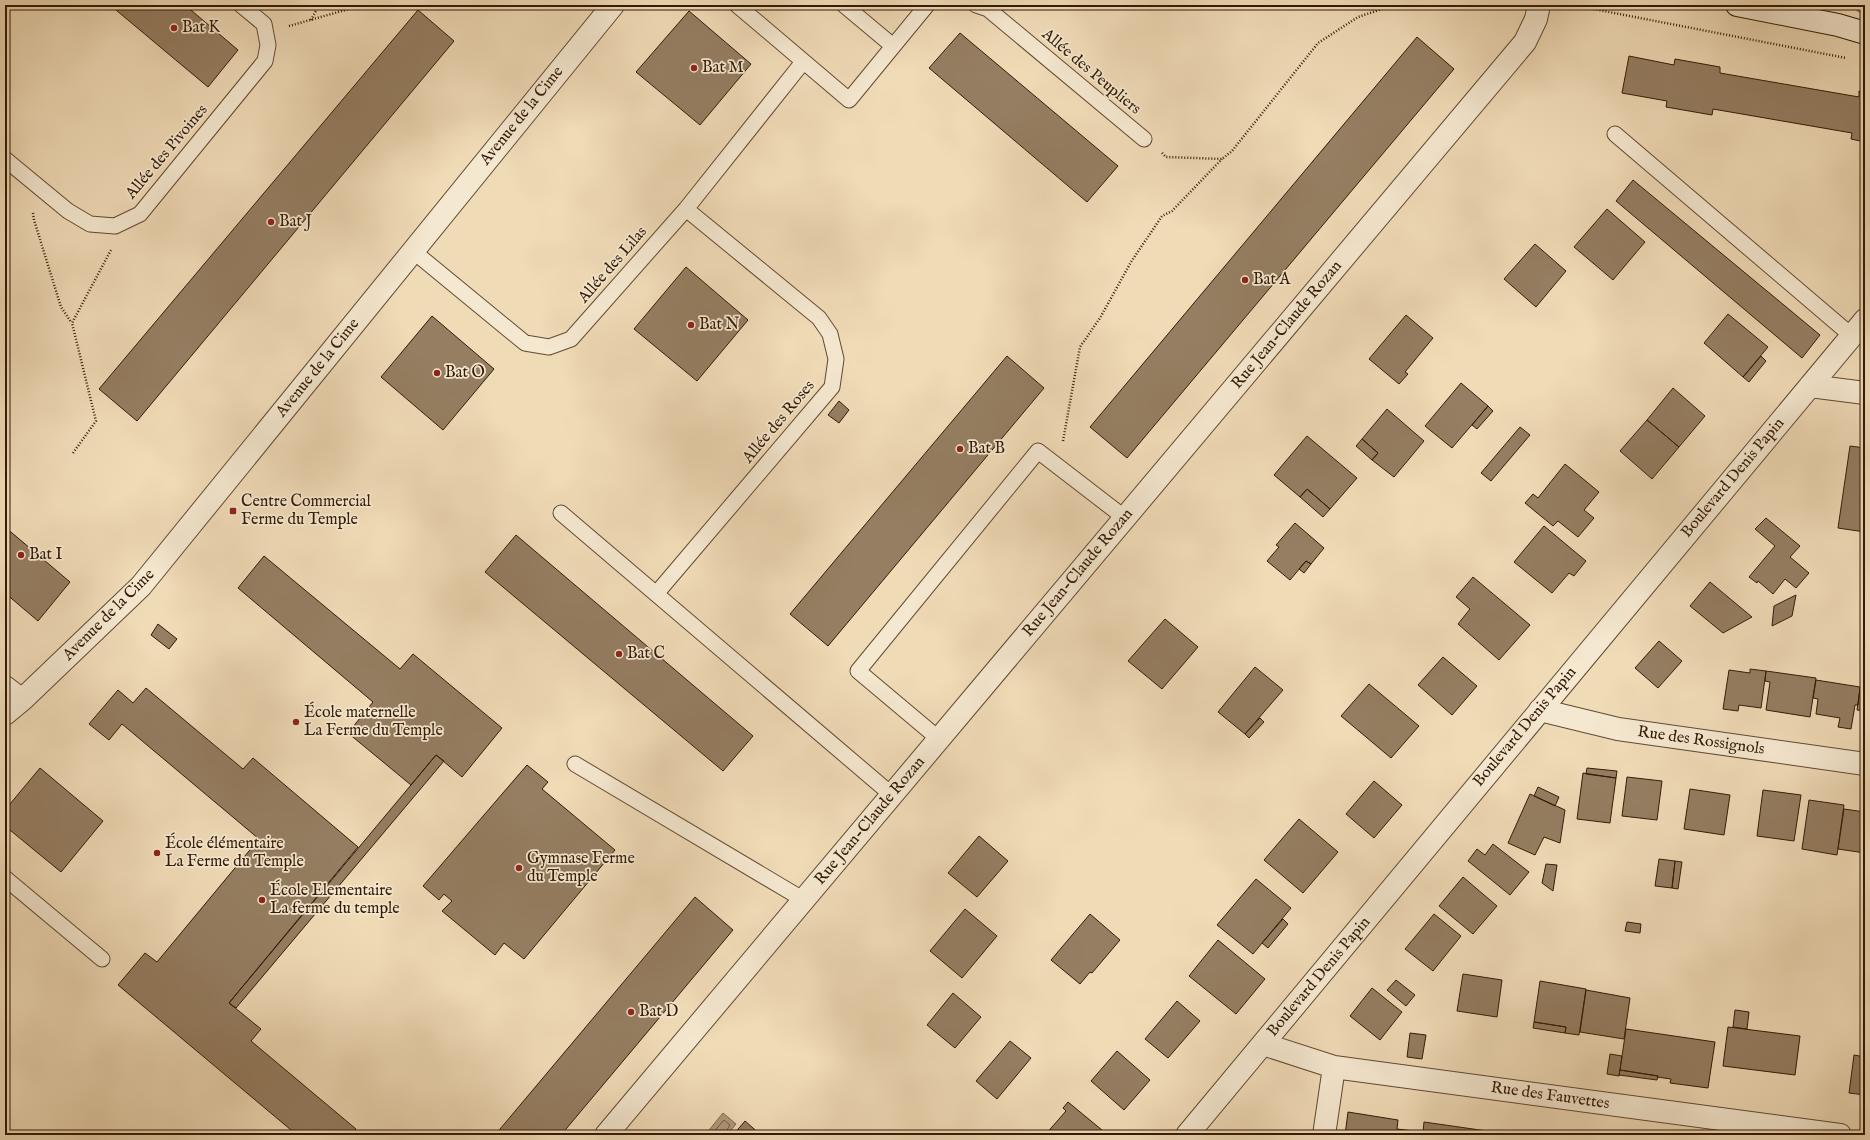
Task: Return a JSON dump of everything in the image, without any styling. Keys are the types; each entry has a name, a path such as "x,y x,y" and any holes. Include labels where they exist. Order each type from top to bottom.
{"street":[{"name":"Avenue de la Cime","path":"5,714 13,694 141,586 613,5"},
{"name":"Rue Jean-Claude Rozan","path":"606,1135 1525,42 1536,19 1539,5"},
{"path":"1737,5 1838,25 1865,33"},
{"name":"Boulevard Denis Papin","path":"1187,1135 1858,328"},
{"path":"1810,386 1865,393"},
{"name":"Rue des Rossignols","path":"1540,710 1618,729 1865,764"},
{"name":"Rue des Fauvettes","path":"1263,1044 1334,1067 1840,1135"},
{"path":"1324,1135 1334,1067"}],"lane":[{"name":"Allée des Pivoines","path":"115,226 140,214 265,61 268,45 264,24 241,5"},
{"path":"737,5 849,100 927,5"},
{"path":"844,5 893,46"},
{"name":"Allée des Peupliers","path":"976,5 988,9 1144,139"},
{"name":"Allée des Lilas","path":"413,251 525,344 550,347 571,339 686,209 803,62"},
{"path":"1615,134 1858,328"},
{"path":"5,159 68,211 90,224 115,226"},
{"name":"Allée des Roses","path":"656,594 832,386 836,358 830,334 819,318 686,209"},
{"path":"939,739 858,671 1038,451 1125,518"},
{"path":"561,513 892,795"},
{"path":"575,764 804,900"},
{"path":"5,878 102,959"}],"path":[{"path":"311,20 319,5"},
{"path":"265,33 363,5"},
{"path":"1057,465 1067,428 1080,347 1100,318 1131,262 1162,216 1172,212 1222,159 1232,151 1318,43 1358,17 1382,9 1387,5"},
{"path":"1573,5 1849,58"},
{"path":"1144,139 1166,157 1222,159"},
{"path":"37,185 32,200 34,220 61,307 72,323 96,421 73,453"},
{"path":"72,323 113,246 115,226"}],"water":[{"path":"723,1113 736,1124 727,1135 705,1135"}],"building":[{"name":"Bat K","path":"110,5 185,5 238,50 208,87"},
{"name":"Bat J","path":"418,10 454,41 137,421 99,389"},
{"name":"Bat M","path":"689,11 751,64 700,125 636,72"},
{"path":"960,33 1118,166 1087,202 929,68"},
{"name":"Bat A","path":"1417,37 1454,69 1127,458 1090,427"},
{"path":"1629,56 1674,65 1675,59 1720,67 1720,73 1859,97 1859,91 1865,92 1865,142 1851,139 1852,133 1713,109 1712,115 1666,107 1667,101 1622,93"},
{"path":"1633,180 1820,335 1802,358 1616,201"},
{"path":"1607,209 1645,242 1613,280 1574,247"},
{"path":"1535,244 1566,271 1536,307 1504,279"},
{"name":"Bat N","path":"686,267 748,320 697,381 634,329"},
{"path":"1728,314 1768,347 1743,377 1704,343"},
{"path":"1406,315 1433,338 1405,372 1408,374 1399,384 1369,359"},
{"name":"Bat O","path":"432,316 494,369 443,430 381,377"},
{"name":"Bat B","path":"1007,356 1044,388 828,646 790,614"},
{"path":"1761,356 1766,361 1749,382 1743,377"},
{"path":"1461,383 1488,406 1452,448 1425,426"},
{"path":"1673,388 1705,416 1679,447 1647,420"},
{"path":"839,401 849,410 839,423 828,415"},
{"path":"1488,406 1493,411 1477,429 1472,425"},
{"path":"1387,409 1424,441 1394,477 1372,460 1378,453 1362,439"},
{"path":"1647,420 1679,447 1652,479 1620,451"},
{"path":"1520,427 1530,435 1491,481 1481,473"},
{"path":"1307,436 1357,478 1330,509 1307,489 1300,497 1274,475"},
{"path":"1362,439 1378,453 1372,460 1356,446"},
{"path":"1850,446 1865,448 1865,532 1838,528"},
{"path":"1565,464 1599,492 1584,510 1594,518 1578,537 1558,521 1553,526 1525,503 1533,494 1538,498"},
{"path":"1307,489 1330,509 1323,517 1300,497"},
{"path":"1766,518 1800,546 1790,557 1809,573 1796,588 1785,579 1773,594 1758,581 1757,583 1749,577 1775,546 1755,529"},
{"path":"1295,523 1324,548 1311,564 1306,561 1290,580 1267,561 1279,547 1276,545"},
{"path":"1544,526 1586,561 1574,576 1569,573 1552,593 1514,562"},
{"name":"Bat I","path":"5,527 70,582 38,621 5,593"},
{"name":"Bat C","path":"516,535 753,736 723,771 485,572"},
{"path":"264,556 400,669 413,654 502,728 462,777 436,755 411,785 348,733 373,702 238,588"},
{"path":"1306,561 1311,564 1304,573 1299,569"},
{"path":"1473,577 1530,625 1499,660 1458,624 1470,609 1456,597"},
{"path":"1710,582 1752,617 1723,633 1690,606"},
{"path":"1796,595 1792,616 1772,626 1774,606"},
{"path":"1165,619 1198,647 1162,689 1128,661"},
{"path":"158,624 177,639 169,649 151,635"},
{"path":"1659,641 1682,661 1658,688 1635,668"},
{"path":"1443,657 1477,686 1452,715 1418,685"},
{"path":"1255,667 1283,690 1245,734 1218,712"},
{"path":"1750,669 1766,671 1761,708 1739,705 1738,711 1723,709 1729,670 1750,673"},
{"path":"1766,671 1816,678 1810,717 1766,710 1770,682 1765,681"},
{"path":"1862,675 1865,675 1865,711 1857,710"},
{"path":"1816,680 1860,687 1858,705 1855,705 1851,729 1838,727 1840,718 1816,714 1818,699 1813,698"},
{"path":"1369,684 1419,726 1391,758 1341,716"},
{"name":"École Elementaire La ferme du temple","path":"146,688 243,769 253,758 358,847 229,1003 261,1029 251,1041 356,1129 352,1135 297,1135 118,985 145,953 157,962 259,839 122,724 109,740 89,724 118,690 133,703"},
{"path":"1260,718 1264,722 1249,738 1245,734"},
{"path":"436,755 444,761 236,1008 229,1003"},
{"name":"Gymnase Ferme du Temple","path":"527,765 548,782 542,789 615,850 524,959 504,943 495,955 442,911 452,901 444,894 439,900 423,886"},
{"path":"40,768 103,821 61,872 5,826 5,810"},
{"path":"1587,768 1617,771 1616,778 1586,774"},
{"path":"1583,773 1616,778 1610,823 1577,819"},
{"path":"1627,777 1662,781 1657,820 1622,816"},
{"path":"1374,781 1402,805 1374,838 1346,814"},
{"path":"1538,787 1559,797 1555,806 1534,796"},
{"path":"1690,789 1730,795 1724,835 1684,829"},
{"path":"1763,790 1801,795 1794,841 1757,836"},
{"path":"1530,794 1565,810 1560,843 1544,837 1535,855 1508,843"},
{"path":"1809,800 1844,805 1837,855 1802,849"},
{"path":"1844,809 1865,812 1865,853 1838,849"},
{"path":"1299,819 1338,852 1303,893 1264,860"},
{"path":"979,836 1008,861 977,897 948,873"},
{"path":"1493,844 1529,872 1510,895 1468,861 1477,849 1485,855"},
{"path":"1659,859 1675,861 1672,888 1655,886"},
{"path":"1675,861 1682,862 1678,889 1672,888"},
{"path":"1546,864 1557,865 1553,891 1542,883"},
{"path":"1463,877 1497,906 1473,934 1439,906"},
{"path":"1256,879 1291,908 1253,954 1217,925"},
{"name":"Bat D","path":"695,897 733,930 561,1135 495,1135"},
{"path":"965,909 997,936 962,978 930,951"},
{"path":"1090,914 1120,940 1092,973 1090,972 1080,984 1051,960"},
{"path":"1434,914 1461,936 1433,971 1405,949"},
{"path":"1283,919 1288,924 1268,948 1262,943"},
{"path":"1627,922 1641,924 1640,933 1625,931"},
{"path":"1218,940 1265,979 1236,1014 1189,976"},
{"path":"1463,974 1502,980 1497,1017 1457,1011"},
{"path":"1396,980 1415,995 1406,1006 1387,990"},
{"path":"1540,981 1586,989 1579,1035 1565,1033 1566,1027 1534,1022"},
{"path":"1372,988 1402,1012 1380,1040 1350,1016"},
{"path":"1586,990 1630,998 1624,1039 1580,1032"},
{"path":"953,993 981,1017 955,1048 927,1025"},
{"path":"1177,1001 1200,1021 1168,1058 1145,1039"},
{"path":"1735,1010 1749,1012 1747,1029 1733,1027"},
{"path":"1534,1022 1566,1027 1565,1033 1533,1028"},
{"path":"1728,1027 1800,1036 1795,1075 1723,1066"},
{"path":"1626,1029 1715,1042 1708,1088 1670,1083 1671,1079 1620,1070"},
{"path":"1410,1033 1426,1035 1422,1059 1407,1057"},
{"path":"1010,1041 1031,1058 997,1099 976,1081"},
{"path":"1117,1051 1150,1080 1124,1110 1091,1081"},
{"path":"1610,1054 1622,1056 1619,1076 1607,1074"},
{"path":"1854,1055 1865,1057 1865,1095 1849,1093"},
{"path":"1620,1070 1658,1076 1657,1080 1619,1075"},
{"path":"1068,1102 1108,1135 1045,1135 1066,1111 1063,1108"},
{"path":"1348,1112 1398,1120 1397,1129 1423,1132 1424,1122 1515,1135 1345,1135"},
{"path":"745,1121 761,1135 733,1135"}],"place":[{"name":"Bat K","path":"174,28"},
{"name":"Bat M","path":"694,68"},
{"name":"Bat J","path":"271,222"},
{"name":"Bat A","path":"1245,280"},
{"name":"Bat N","path":"691,325"},
{"name":"Bat O","path":"437,373"},
{"name":"Bat B","path":"960,449"},
{"name":"Centre Commercial Ferme du Temple","path":"233,511"},
{"name":"Bat I","path":"21,555"},
{"name":"Bat C","path":"619,654"},
{"name":"École maternelle La Ferme du Temple","path":"296,722"},
{"name":"École élémentaire La Ferme du Temple","path":"157,853"},
{"name":"Gymnase Ferme du Temple","path":"519,868"},
{"name":"École Elementaire La ferme du temple","path":"262,900"},
{"name":"Bat D","path":"631,1012"}]}
